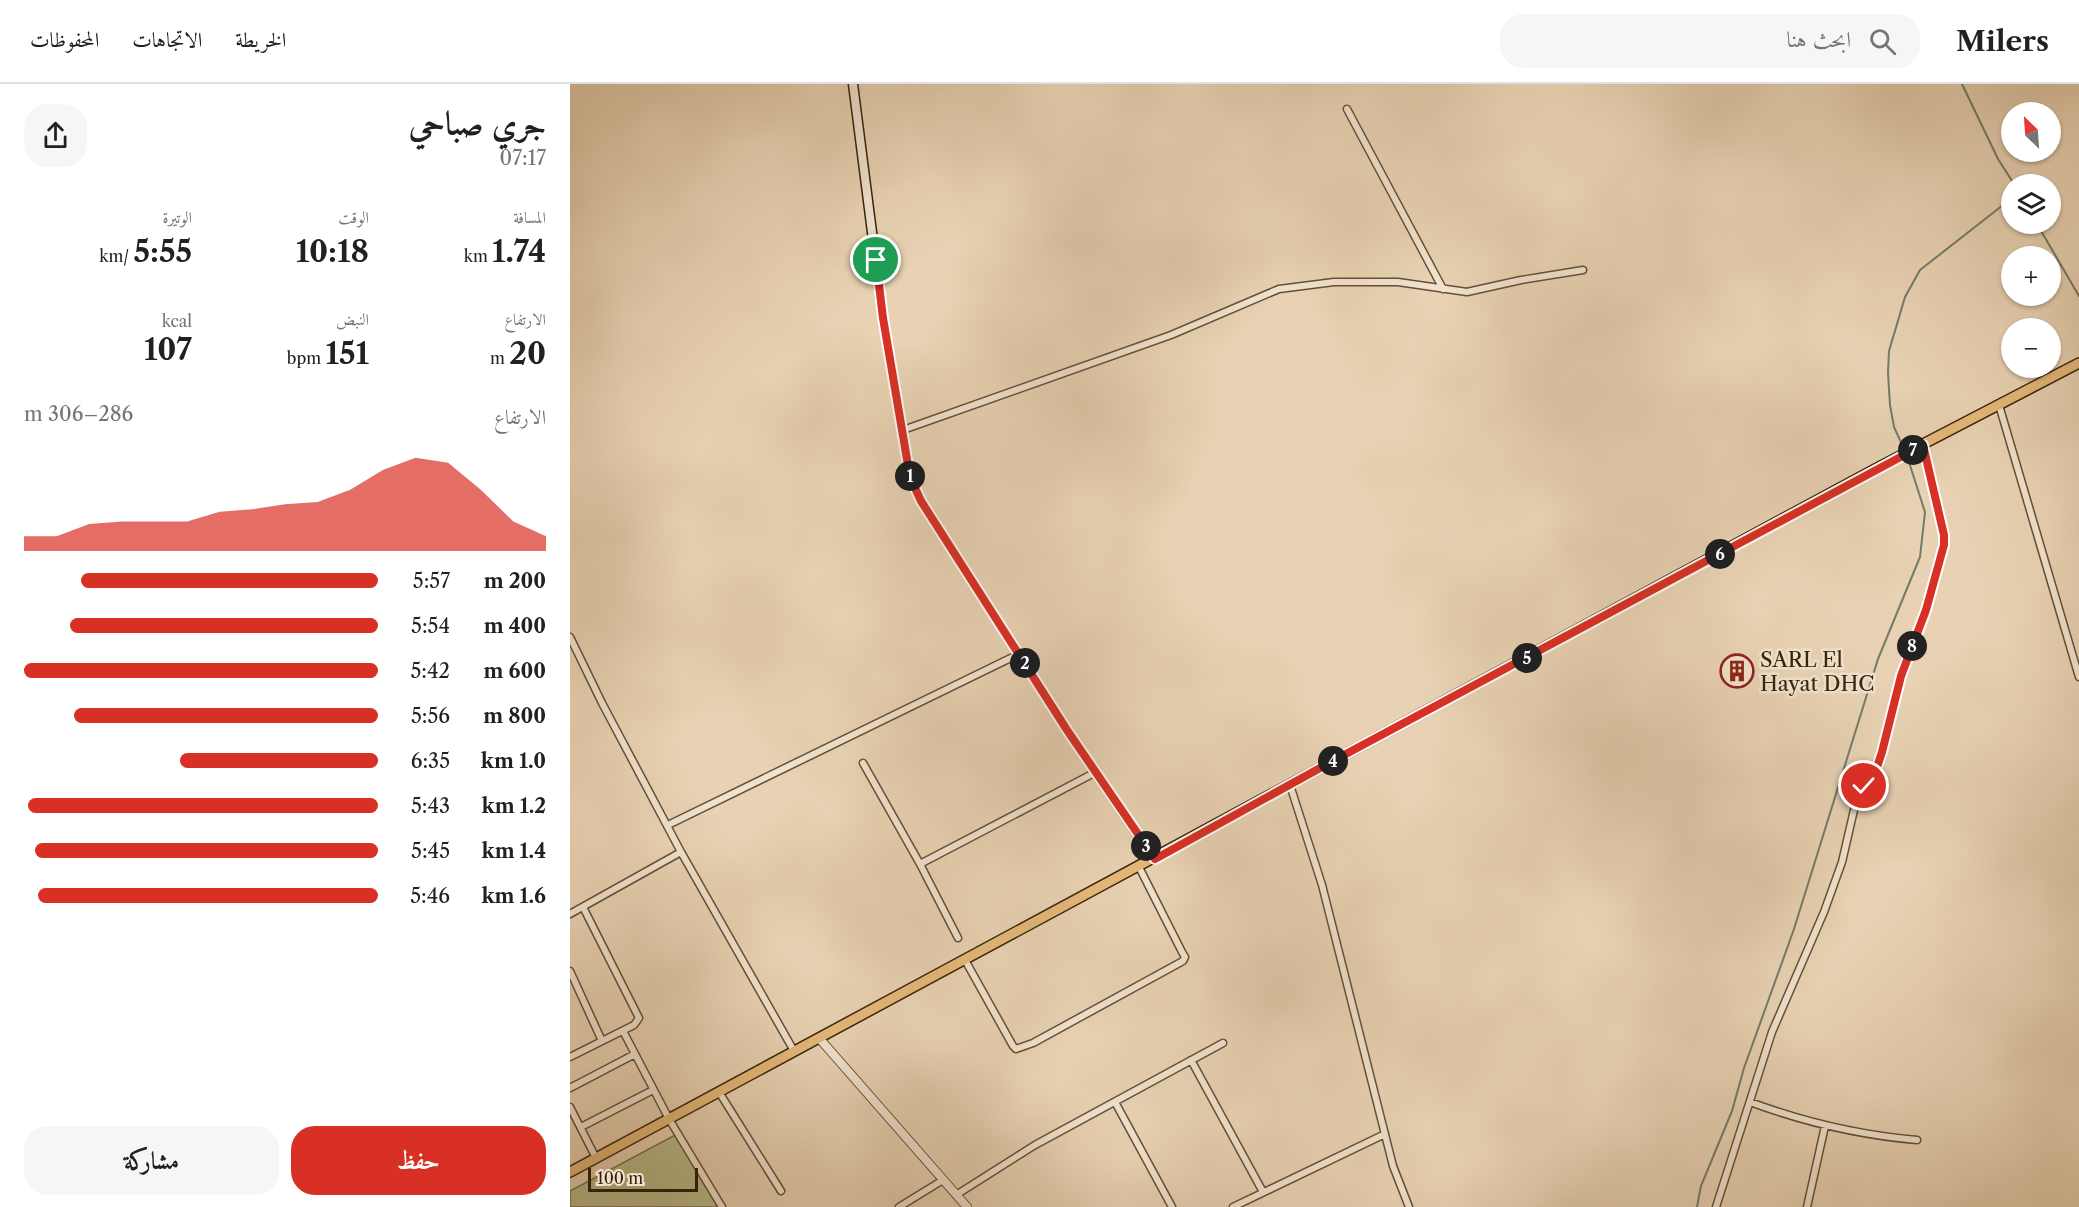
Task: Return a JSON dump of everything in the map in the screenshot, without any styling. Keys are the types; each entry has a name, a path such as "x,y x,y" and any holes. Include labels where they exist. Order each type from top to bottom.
{"main road":[{"path":"853,84 883,318 910,477 921,501 1019,654 1155,859"},
{"path":"570,1172 1901,456 2079,363"}],"street":[{"path":"1347,109 1443,289"},
{"path":"903,430 1170,334 1279,289 1334,282 1398,282 1467,292 1583,270"},
{"path":"1999,405 2079,677"},
{"path":"1716,1207 1772,1032 1814,937 1836,879 1854,810 1882,752 1901,676 1926,610 1941,555 1944,535 1923,445"},
{"path":"570,637 602,703 681,852 794,1051"},
{"path":"668,825 1019,654"},
{"path":"863,763 920,864 958,938"},
{"path":"920,864 1096,772"},
{"path":"1290,785 1322,885 1393,1166 1409,1207"},
{"path":"570,914 681,852"},
{"path":"965,960 1013,1046 1016,1049 1033,1043 1183,961 1185,957 1139,867"},
{"path":"571,1054 623,1031 634,1025 639,1018 583,907"},
{"path":"570,971 602,1041"},
{"path":"623,1031 669,1119 722,1207"},
{"path":"819,1038 967,1207"},
{"path":"956,1195 1035,1145 1223,1043"},
{"path":"570,1088 635,1054"},
{"path":"1191,1060 1263,1192"},
{"path":"580,1127 653,1090"},
{"path":"719,1092 781,1191"},
{"path":"1115,1102 1172,1207"},
{"path":"1750,1102 1825,1126 1917,1140"},
{"path":"570,1107 596,1158"},
{"path":"1807,1207 1825,1126"},
{"path":"1233,1207 1385,1134"},
{"path":"899,1207 943,1180"}],"green space":[{"path":"677,1134 720,1207 570,1207 570,1191"}],"waterway":[{"path":"1962,84 2008,174"},
{"path":"1905,451 1894,427 1888,373 1889,351 1905,297 1920,270 2001,207"},
{"path":"2043,234 2079,296"},
{"path":"1697,1207 1701,1186 1732,1111 1744,1068 1794,929 1878,659 1920,557 1925,512 1907,456"}],"place":[{"name":"SARL El Hayat DHC","path":"1737,671"}],"route":[{"path":"876,260 883,318 910,477 921,501 1067,730 1155,859 1331,762 1923,445 1944,535 1944,545 1926,610 1897,688 1882,752 1878,764 1864,786"}]}
